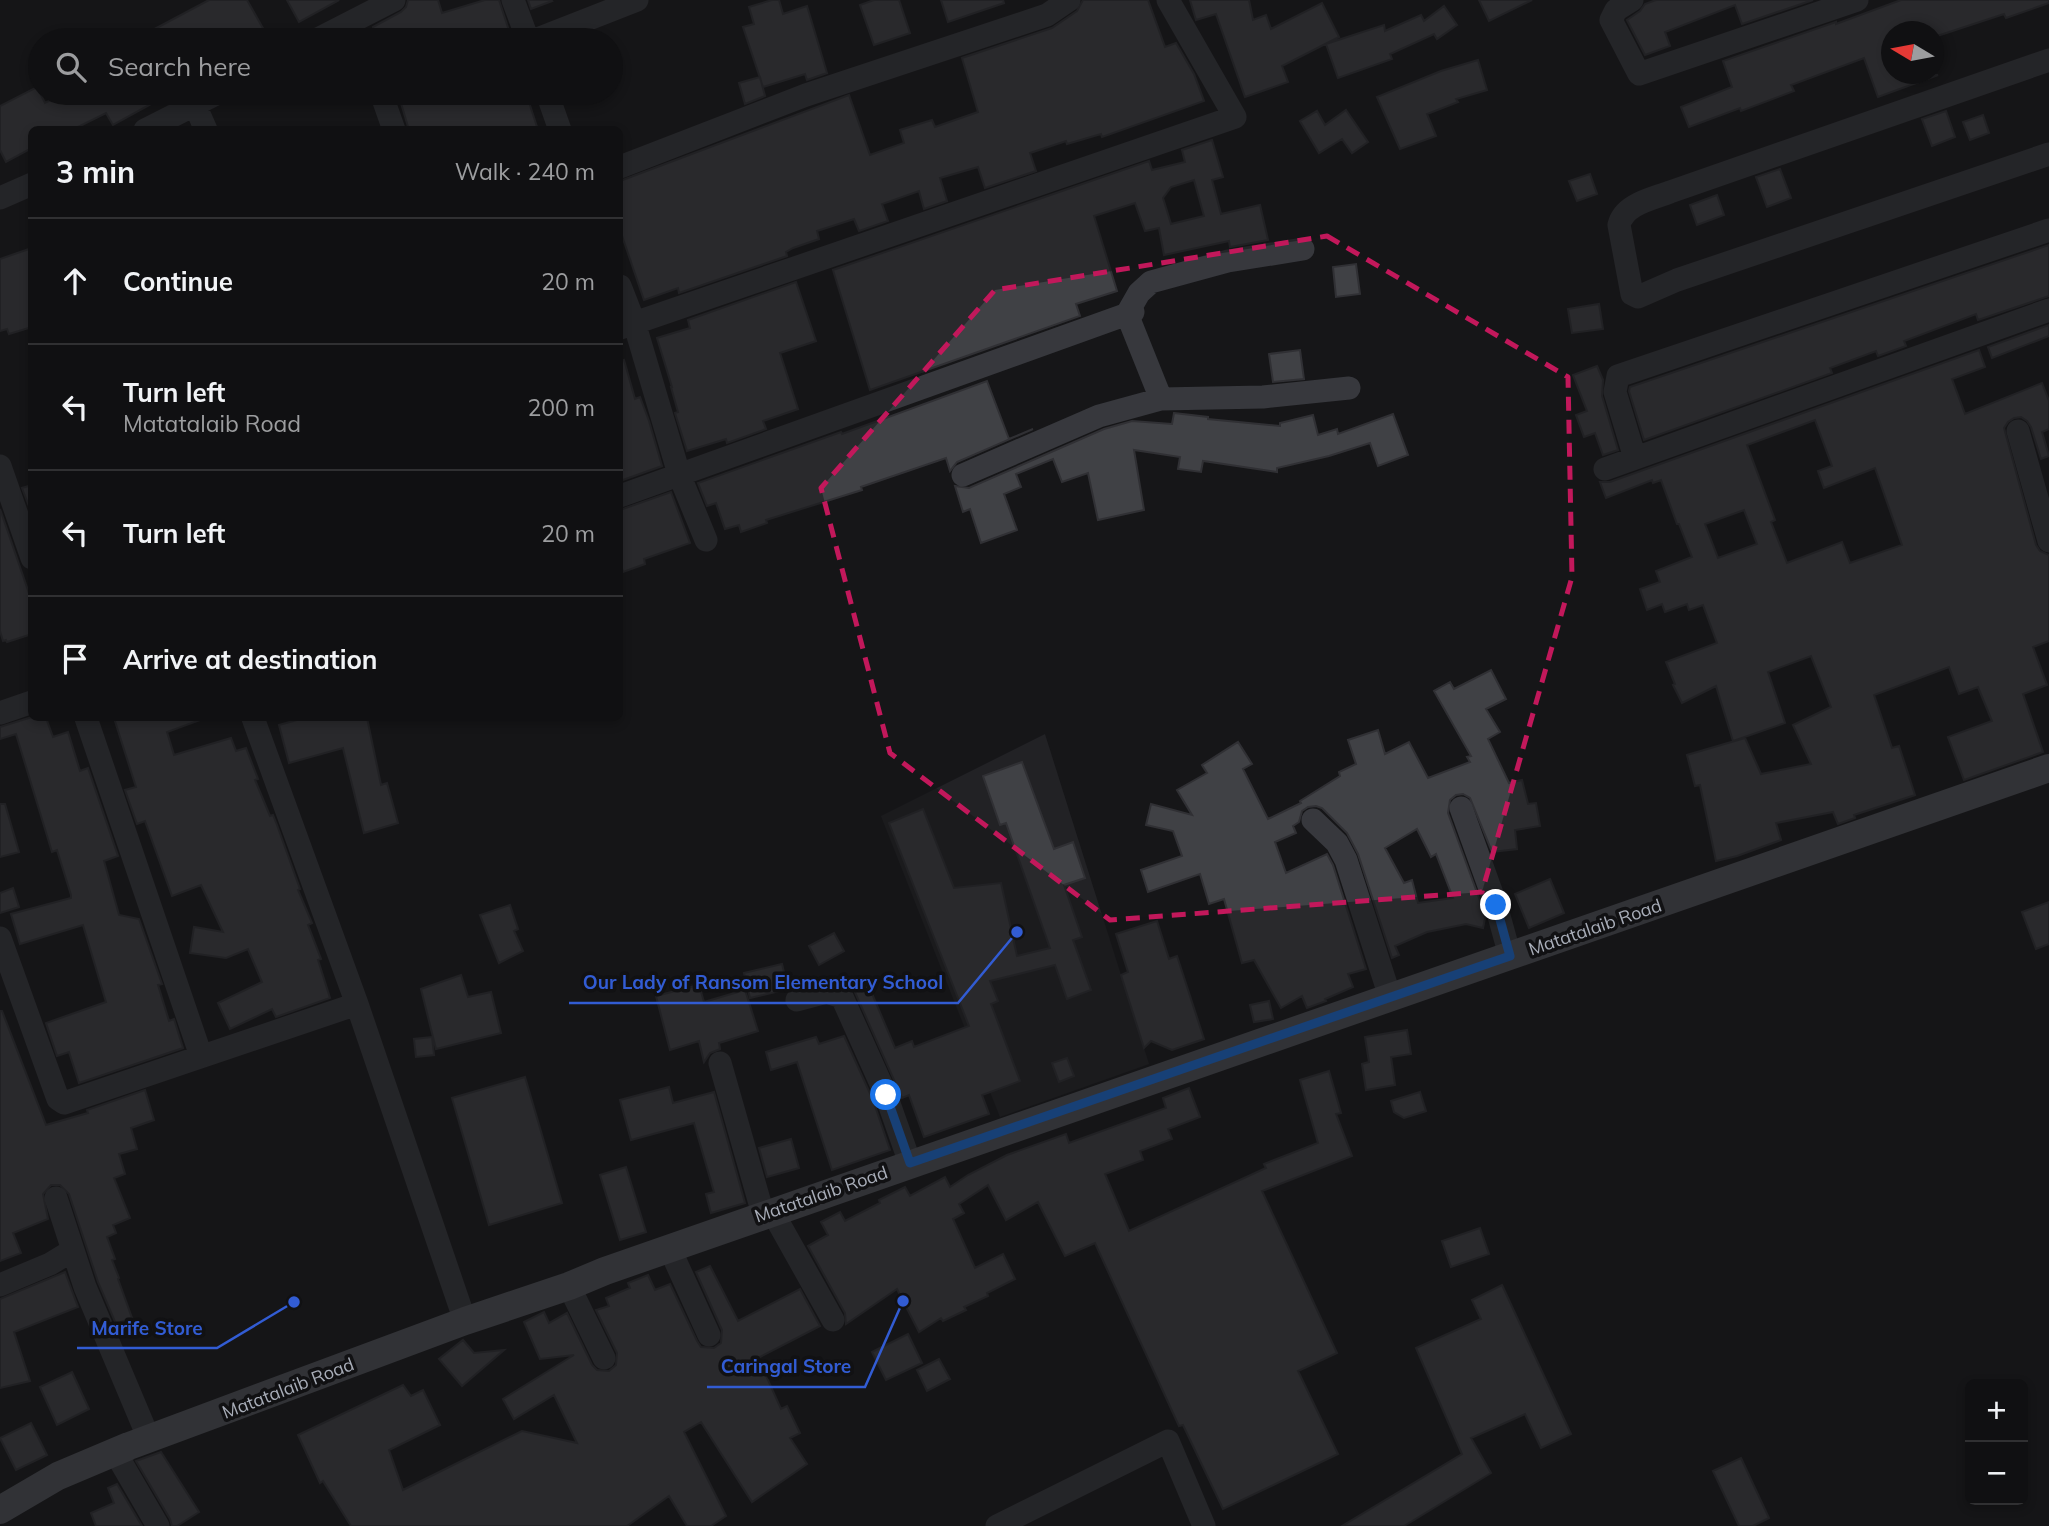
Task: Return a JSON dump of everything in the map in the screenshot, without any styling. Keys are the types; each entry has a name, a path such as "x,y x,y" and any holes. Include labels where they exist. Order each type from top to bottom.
{"main road":[{"name":"Matatalaib Road","path":"0,1510 58,1476 115,1452 669,1247 2049,768"}],"street":[{"path":"361,28 394,0"},
{"path":"513,0 524,28"},
{"path":"566,28 637,0"},
{"path":"623,166 806,95 1047,15 1069,0"},
{"path":"627,325 1235,117 1168,0"},
{"path":"1632,0 1616,10 1611,20 1639,74 1857,0"},
{"path":"2049,60 1670,192 1627,210 1621,216 1619,225 1632,294 1638,297 1677,280 2049,154"},
{"path":"153,126 195,105 204,126"},
{"path":"386,105 393,126"},
{"path":"551,105 559,126"},
{"path":"0,198 28,186"},
{"path":"1635,458 1615,392 1618,376 2049,229"},
{"path":"1161,399 1130,313 1139,293 1151,282 1228,261 1303,249"},
{"path":"623,303 627,325 679,474 706,540"},
{"path":"1605,469 2049,310"},
{"path":"623,495 1130,313"},
{"path":"962,475 1099,416 1161,399 1263,397 1349,388"},
{"path":"2018,431 2049,541"},
{"path":"0,466 28,546"},
{"path":"0,713 28,703"},
{"path":"87,721 201,1056"},
{"path":"254,721 358,1004 465,1321"},
{"path":"1461,808 1496,905 1510,956"},
{"path":"1312,820 1337,843 1346,860 1390,997"},
{"path":"0,938 58,1099 66,1104 358,1004"},
{"path":"797,1000 827,992 842,996 886,1095 910,1163"},
{"path":"720,1063 767,1212 833,1321"},
{"path":"56,1198 85,1287 149,1439"},
{"path":"669,1247 709,1335"},
{"path":"0,1285 50,1264 73,1250"},
{"path":"569,1286 604,1358"},
{"path":"997,1526 1168,1441 1204,1526"},
{"path":"115,1452 158,1526"}],"highlighted area":[{"path":"1327,236 1568,377 1572,577 1482,892 1110,920 890,753 821,488 995,290"}],"shaded area":[{"path":"1045,734 1149,1064 1000,1117 881,816"}],"building":[{"path":"209,0 247,0 263,28 156,28"},
{"path":"287,0 339,0 299,22"},
{"path":"408,0 438,0 442,13 485,0 499,0 508,28 373,28 406,7"},
{"path":"528,0 551,0 552,1 531,9"},
{"path":"779,0 783,14 807,6 827,73 807,80 805,74 763,87 743,27 754,24 749,7"},
{"path":"874,0 899,0 910,33 874,45 860,5"},
{"path":"941,0 1003,0 1004,3 948,22"},
{"path":"1083,0 1148,0 1165,47 1176,43 1194,74 1204,101 1102,137 1101,134 1067,144 1066,141 1030,153 1036,171 985,188 978,167 940,178 947,201 924,209 919,191 882,204 888,221 859,231 854,219 817,231 819,239 793,248 786,252 787,256 679,293 678,288 644,300 623,239 623,180 849,95 870,155 904,143 900,130 932,120 935,127 978,112 962,58 1052,28 1077,11"},
{"path":"1190,0 1249,0 1253,20 1266,15 1271,29 1322,3 1339,37 1282,66 1288,82 1245,97 1216,14 1196,20"},
{"path":"1479,0 1532,0 1489,21"},
{"path":"1656,0 1813,0 1742,24 1735,5 1665,32 1670,46 1645,55 1627,20 1645,4"},
{"path":"1901,0 2049,0 2049,3 2006,18 2004,14 1944,34 1944,21 1881,21 1881,84 1913,84 1878,97 1864,58 1791,85 1794,91 1689,127 1681,107 1732,87 1723,61"},
{"path":"1444,6 1457,25 1437,39 1434,34 1390,54 1392,59 1338,78 1326,44 1384,25 1385,31 1421,15 1424,21"},
{"path":"1478,60 1487,90 1456,99 1458,102 1427,114 1436,136 1400,149 1377,97 1441,71"},
{"path":"760,77 765,96 745,104 739,83"},
{"path":"28,92 28,105 149,105 113,125 106,113 80,126 28,126 28,150 6,162 0,150 0,106"},
{"path":"402,105 530,105 537,126 408,126"},
{"path":"1346,110 1368,142 1352,153 1342,139 1319,153 1300,121 1317,111 1325,125"},
{"path":"1946,111 1955,137 1932,146 1922,119"},
{"path":"1983,115 1989,133 1970,140 1963,122"},
{"path":"1212,140 1223,177 1212,180 1221,214 1260,205 1268,240 1230,247 1229,241 1164,255 1159,228 1145,231 1135,203 1094,216 1117,291 1076,304 1080,316 870,390 833,270 1149,161 1152,170 1185,162 1182,150","holes":["1194,180 1204,216 1171,224 1163,198 1171,187"]},
{"path":"1780,169 1791,198 1767,207 1756,177"},
{"path":"1590,174 1597,194 1577,201 1569,181"},
{"path":"1717,195 1724,215 1697,225 1690,205"},
{"path":"2049,245 2049,296 1978,320 1976,314 1904,341 1906,346 1878,356 1876,351 1830,368 1832,373 1644,440 1630,387"},
{"path":"28,249 28,328 9,334 7,329 0,331 0,259"},
{"path":"1356,264 1360,294 1336,297 1333,267"},
{"path":"796,282 816,341 780,353 798,409 763,421 766,429 727,443 726,439 687,451 657,338 690,328 688,320"},
{"path":"1599,304 1603,329 1572,333 1568,309"},
{"path":"2049,325 2049,336 1992,358 1988,347"},
{"path":"1300,350 1304,379 1273,382 1269,354"},
{"path":"1979,350 1985,367 1952,379 1965,414 2042,383 2049,401 2049,429 2042,432 2049,456 2041,459 2031,427 2021,417 2014,418 2004,428 2036,545 2040,551 2049,555 2049,641 2033,647 2047,685 2023,694 2043,752 1964,780 1948,737 1992,721 1978,687 1959,694 1949,667 1874,695 1892,748 1899,746 1915,795 1854,815 1855,818 1838,824 1833,812 1776,823 1781,840 1716,861 1700,785 1695,786 1687,755 1745,738 1761,774 1811,764 1793,725 1831,707 1811,656 1768,672 1785,723 1733,741 1716,686 1682,703 1666,662 1717,643 1703,605 1689,610 1687,604 1665,612 1662,604 1647,610 1640,589 1660,582 1656,571 1692,557 1661,480 1653,483 1652,480 1606,498 1600,482 1610,482","holes":["1815,420 1832,466 1818,471 1824,488 1875,468 1902,545 1850,563 1842,542 1787,563 1771,522 1775,520 1747,445","1744,510 1757,544 1718,558 1705,524"]},
{"path":"623,360 635,399 640,397 649,421 662,466 623,480"},
{"path":"1597,366 1603,380 1602,396 1618,450 1603,455 1595,433 1584,437 1576,415 1587,411 1573,375"},
{"path":"987,381 1009,439 1033,429 957,462 950,471 946,458 861,487 862,490 766,520 767,523 741,532 739,525 725,529 716,503 707,506 698,483"},
{"path":"1174,413 1280,426 1280,423 1313,415 1318,435 1337,429 1338,434 1393,414 1408,455 1378,466 1370,443 1277,468 1277,472 1203,461 1201,472 1178,469 1180,457 1134,450 1144,510 1098,520 1088,473 1062,482 1053,459 1016,474 1021,487 1004,494 1017,530 981,543 970,509 963,512 955,486 969,488 1104,429 1132,421 1172,424"},
{"path":"28,486 28,504 22,488"},
{"path":"671,492 690,543 644,559 645,564 623,572 623,509"},
{"path":"0,509 28,590 28,635 7,642 3,641 0,631"},
{"path":"1491,670 1506,699 1486,709 1500,732 1488,739 1509,783 1522,780 1528,804 1536,803 1540,826 1515,830 1517,849 1492,852 1470,798 1463,794 1450,800 1448,813 1483,909 1483,928 1466,924 1427,932 1395,946 1399,955 1392,958 1358,854 1347,833 1322,808 1316,806 1302,811 1299,822 1293,826 1296,833 1275,842 1286,873 1327,854 1333,865 1366,969 1348,974 1353,987 1325,999 1326,1001 1307,1008 1302,996 1281,1008 1254,960 1242,963 1224,899 1209,904 1200,874 1148,892 1141,870 1182,856 1173,831 1146,825 1151,804 1192,815 1177,790 1207,773 1202,765 1238,742 1252,764 1243,769 1268,819 1301,803 1300,801 1340,776 1339,772 1356,764 1348,740 1378,730 1385,754 1409,742 1428,778 1470,762 1467,757 1471,756 1434,691 1450,682 1454,689","holes":["1417,829 1431,857 1436,854 1453,898 1418,903 1412,880 1404,883 1385,848"]},
{"path":"28,718 28,721 47,721 53,737 68,732 80,771 88,768 118,856 104,861 119,915 139,919 162,984 158,985 169,1021 174,1019 183,1048 79,1083 69,1052 57,1056 46,1023 106,1002 83,925 20,944 11,914 71,898 71,895 57,850 52,852 16,734 0,739 0,727"},
{"path":"115,721 197,721 167,732 174,755 231,738 236,751 246,748 258,779 255,780 270,816 273,815 277,825 312,923 308,925 321,959 318,960 330,998 276,1017 272,1009 230,1029 218,1003 262,982 248,949 226,958 190,953 194,927 223,932 201,885 172,896 145,821 137,824 125,790 136,787"},
{"path":"293,721 368,721 381,785 387,783 398,823 364,833 343,748 289,763 279,725"},
{"path":"1022,762 1054,849 1073,842 1085,878 1064,885 1082,937 1073,940 1091,990 1067,999 1055,965 990,981 998,1001 991,1004 1020,1081 982,1095 989,1114 924,1137 909,1095 902,1098 854,990 868,984 895,1048 912,1041 914,1047 969,1026 889,823 923,809 954,888 1001,883 1017,956 1050,948 1006,823 1000,825 983,776"},
{"path":"0,804 5,804 19,852 0,857"},
{"path":"1550,879 1564,913 1529,928 1515,894"},
{"path":"13,888 19,907 0,913 0,893"},
{"path":"2049,902 2049,944 2036,949 2022,912"},
{"path":"510,905 518,929 514,931 523,951 499,963 480,915"},
{"path":"1157,921 1169,959 1177,956 1204,1039 1172,1050 1151,1041 1144,1048 1121,975 1128,972 1116,934"},
{"path":"834,933 844,951 819,965 809,946"},
{"path":"782,964 788,989 750,998 744,973"},
{"path":"461,975 468,997 491,992 501,1033 436,1049 421,989"},
{"path":"699,985 704,1002 745,990 758,1031 719,1043 720,1049 710,1053 704,1062 699,1041 670,1050 656,996"},
{"path":"1269,1001 1273,1019 1254,1022 1250,1005"},
{"path":"0,1011 46,1125 88,1113 87,1110 145,1090 154,1120 131,1128 137,1149 119,1154 125,1174 114,1178 130,1218 113,1225 116,1233 107,1237 132,1318 116,1324 98,1282 69,1194 60,1185 51,1185 43,1194 48,1219 13,1233 21,1253 0,1261"},
{"path":"1407,1030 1411,1054 1391,1057 1395,1085 1366,1090 1362,1064 1369,1062 1365,1037"},
{"path":"844,1036 873,1100 890,1150 832,1170 797,1062 771,1070 766,1052 816,1037 819,1044"},
{"path":"432,1037 434,1055 416,1057 414,1039"},
{"path":"1067,1058 1074,1076 1059,1082 1052,1063"},
{"path":"1329,1071 1341,1113 1336,1114 1352,1156 1262,1191 1337,1353 1298,1371 1338,1454 1223,1509 1183,1425 1179,1426 1095,1243 1065,1256 1038,1202 1006,1220 988,1185 959,1204 964,1213 953,1219 975,1268 1003,1254 1015,1279 964,1307 966,1310 943,1321 941,1318 919,1332 897,1289 846,1324 845,1313 808,1246 828,1235 821,1222 840,1212 845,1221 905,1187 910,1196 945,1177 950,1187 1007,1155 1066,1134 1069,1143 1166,1108 1163,1098 1189,1088 1200,1117 1168,1129 1172,1139 1140,1151 1143,1160 1105,1174 1129,1231 1266,1168 1264,1164 1318,1143 1300,1080"},
{"path":"525,1077 562,1203 489,1225 452,1098"},
{"path":"669,1087 673,1103 714,1092 745,1203 711,1213 706,1194 714,1192 694,1123 631,1140 620,1100"},
{"path":"1420,1092 1426,1111 1404,1118 1394,1112 1391,1101"},
{"path":"791,1139 799,1168 767,1177 759,1148"},
{"path":"626,1167 646,1232 620,1240 600,1175"},
{"path":"1480,1228 1489,1254 1451,1267 1442,1241"},
{"path":"710,1266 738,1321 800,1289 820,1326 758,1358 781,1409 787,1406 800,1433 790,1438 807,1464 752,1502 701,1422 684,1432 726,1516 711,1526 687,1526 669,1496 627,1526 351,1526 323,1481 320,1483 298,1435 403,1385 411,1396 423,1390 440,1425 389,1450 403,1490 522,1431 577,1443 554,1395 514,1419 503,1399 574,1355 540,1359 524,1322 544,1312 549,1323 567,1313 592,1365 597,1370 609,1371 616,1365 617,1353 596,1310 609,1306 606,1298 630,1288 628,1283 648,1275 655,1290 670,1284 701,1347 714,1348 721,1343 722,1330 696,1272"},
{"path":"65,1272 78,1307 14,1332 30,1381 0,1388 0,1299"},
{"path":"1502,1285 1571,1434 1541,1448 1525,1414 1471,1438 1491,1473 1404,1526 1342,1526 1462,1454 1416,1348 1481,1319 1472,1300"},
{"path":"908,1334 922,1363 886,1380 872,1352"},
{"path":"463,1340 474,1353 504,1350 462,1386 439,1359"},
{"path":"939,1359 950,1379 927,1391 917,1370"},
{"path":"72,1372 89,1409 57,1425 40,1387"},
{"path":"31,1423 47,1455 16,1470 0,1438"},
{"path":"161,1452 199,1512 177,1526 172,1526 136,1461"},
{"path":"1741,1458 1769,1518 1753,1526 1739,1526 1713,1471"},
{"path":"117,1484 142,1526 96,1526 91,1513 114,1503 108,1488"}],"place":[{"name":"Our Lady of Ransom Elementary School","path":"1017,932"},
{"name":"Caringal Store","path":"903,1301"},
{"name":"Marife Store","path":"294,1302"}],"route":[{"path":"886,1095 910,1163 1510,956 1496,905"}]}
